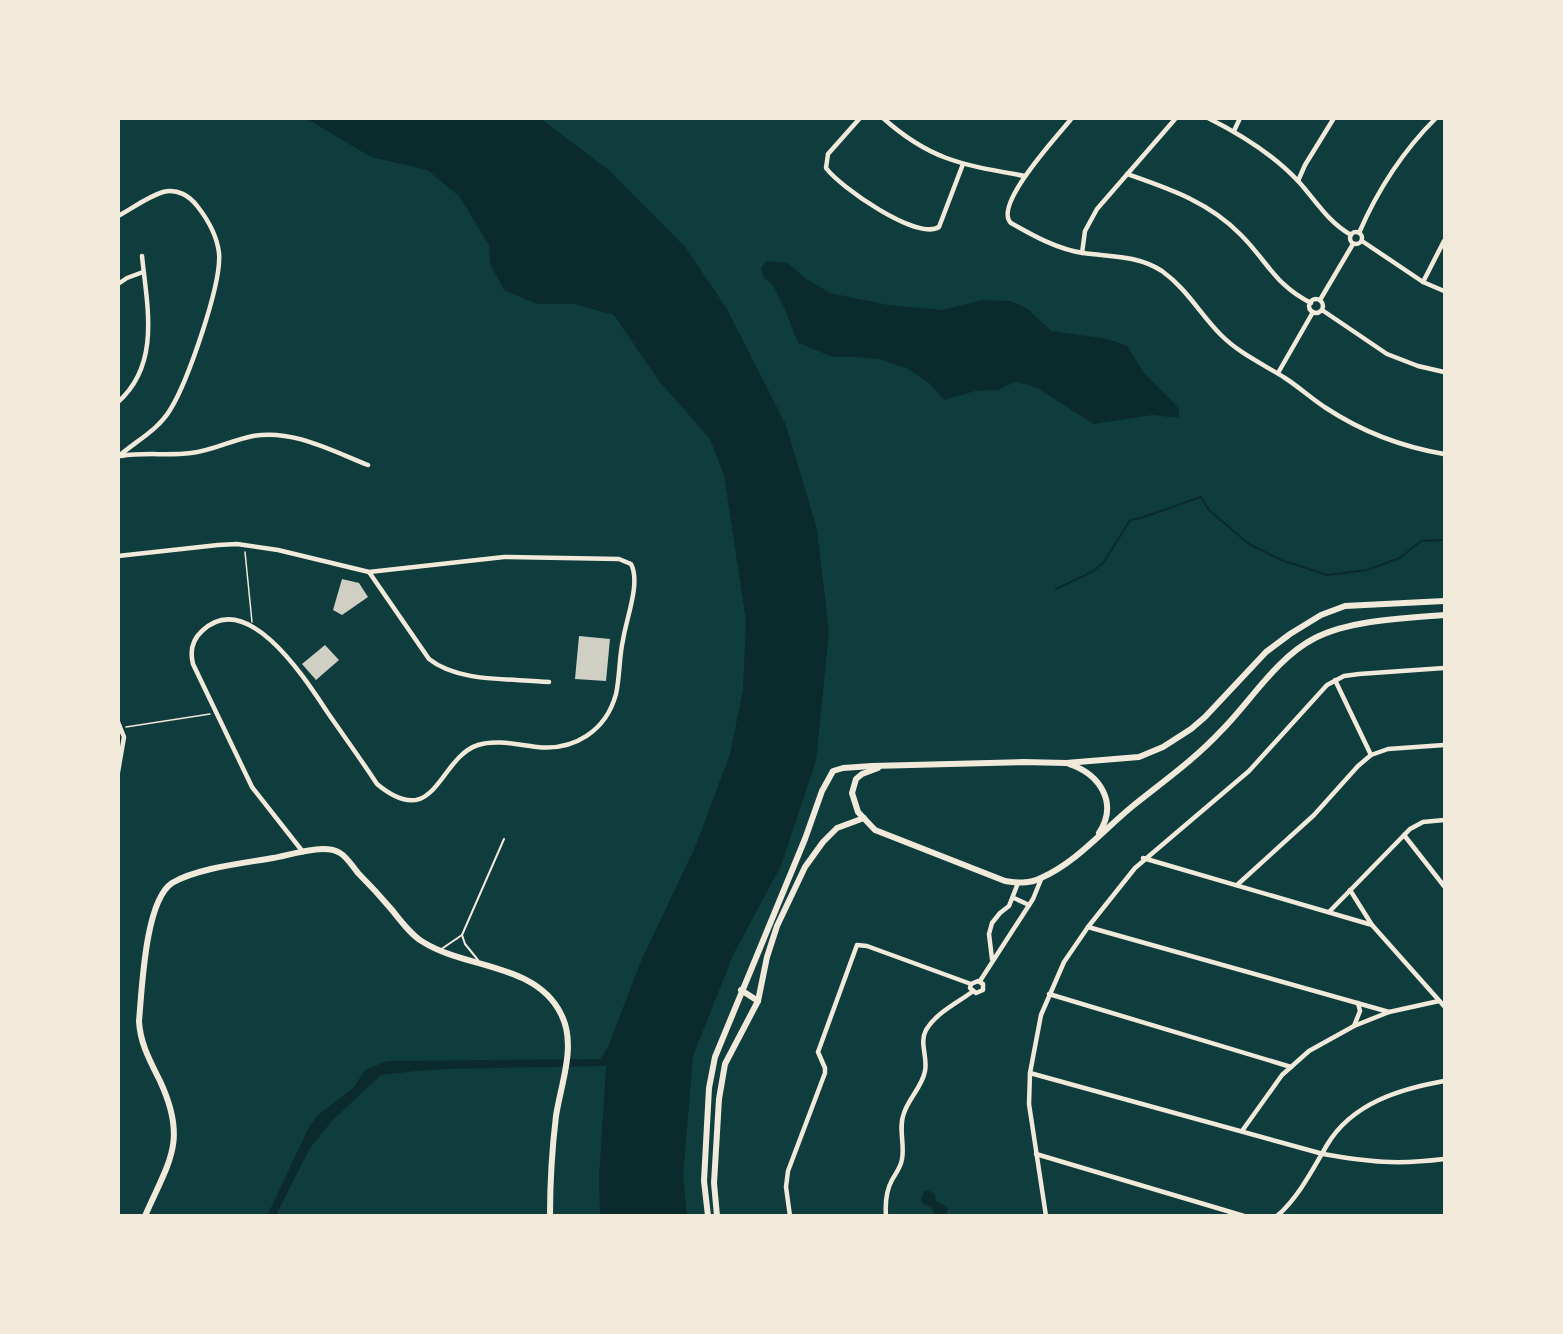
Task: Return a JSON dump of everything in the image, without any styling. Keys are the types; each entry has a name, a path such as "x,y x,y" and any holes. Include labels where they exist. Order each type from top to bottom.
{"main road":[{"path":"708,1215 704,1181 711,1074 720,1042 822,791 833,771 843,768 1023,762 1066,763 1131,758 1148,754 1191,729 1205,717 1274,645 1332,610 1344,606 1444,601"},
{"path":"882,767 862,774 854,784 852,793 853,801 875,830 1005,881 1018,883 1042,878 1069,861 1183,767 1216,737 1278,667 1303,645 1329,632 1352,627 1444,615"},
{"path":"1066,763 1091,774 1100,785 1106,798 1107,812 1095,838"},
{"path":"717,1215 714,1183 721,1078 730,1052 758,1000 767,957 777,926 805,867 822,842 837,828 864,818"},
{"path":"145,1215 172,1154 175,1130 170,1103 140,1036 139,1021 151,919 164,891 180,879 210,870 318,849 341,853 414,935 422,941 440,950 509,972 531,982 546,993 562,1015 566,1027 568,1050 556,1115 550,1173 550,1215"},
{"path":"741,990 758,1000"}],"street":[{"path":"860,118 828,154 826,168 841,184 861,198 904,222 930,230 939,227 963,164"},
{"path":"883,118 915,144 949,160 1025,176"},
{"path":"1072,118 1025,176 1006,212 1008,220 1050,243 1082,253 1132,258 1161,271 1190,296 1211,324 1234,346 1278,373 1324,407 1366,431 1444,454"},
{"path":"1082,253 1085,231 1097,209 1176,118"},
{"path":"1208,118 1234,131 1263,150 1298,181 1329,220 1351,235"},
{"path":"1234,131 1240,118"},
{"path":"1298,181 1305,165 1334,118"},
{"path":"1359,233 1394,165 1436,118"},
{"path":"1127,174 1174,190 1208,207 1240,234 1278,280 1299,297 1311,303"},
{"path":"118,216 163,192 171,190 180,192 195,203 211,228 219,263 212,296 191,361 169,412 158,426 119,456"},
{"path":"1351,235 1354,232 1359,233"},
{"path":"1359,233 1362,242"},
{"path":"1351,235 1350,240 1353,244"},
{"path":"1423,282 1444,241"},
{"path":"1353,244 1362,242"},
{"path":"1362,242 1423,282 1444,291"},
{"path":"1320,300 1353,244"},
{"path":"118,402 133,386 147,350 150,334 142,256"},
{"path":"118,284 143,272"},
{"path":"1313,312 1310,308 1311,303 1315,299 1320,300"},
{"path":"1320,300 1323,304 1322,310"},
{"path":"1313,312 1318,313 1322,310"},
{"path":"1322,310 1387,354 1418,366 1444,372"},
{"path":"1278,373 1313,312"},
{"path":"119,456 143,453 191,453 253,436 279,435 299,439 368,465"},
{"path":"118,556 218,544 278,550 369,572 504,557 619,560 631,564 635,578 623,639 616,695 610,710 596,729 586,738 567,746 550,749 501,743 480,744 465,753 434,790 421,798 398,798 390,795 377,784 288,656 277,645 253,628 231,620 220,621 205,628 195,639 191,655 193,664 252,787 303,852"},
{"path":"369,572 429,659 436,665 458,674 549,682"},
{"path":"1046,1215 1029,1104 1030,1073 1041,1015 1049,994 1064,962 1088,927 1143,858 1191,822 1249,771 1318,693 1335,680 1359,674 1444,668"},
{"path":"1335,680 1371,755"},
{"path":"118,772 124,737 119,725"},
{"path":"1237,885 1314,815 1358,766 1371,755 1388,749 1444,745"},
{"path":"1329,912 1415,825 1444,820"},
{"path":"1404,835 1444,886"},
{"path":"1143,858 1372,925"},
{"path":"980,981 992,959 1002,949 1029,905 1042,878"},
{"path":"992,959 989,934 992,922 1010,906 1018,883"},
{"path":"1350,890 1372,925 1444,1006"},
{"path":"1014,898 1029,905"},
{"path":"1088,927 1389,1012"},
{"path":"790,1215 786,1186 788,1171 825,1073 818,1052 857,945 867,946 971,984"},
{"path":"971,984 980,981"},
{"path":"886,1215 887,1191 899,1170 902,1159 904,1113 925,1070 924,1034 936,1018 972,992 980,993 983,990 983,984 980,981"},
{"path":"971,984 972,992"},
{"path":"1049,994 1291,1067"},
{"path":"1242,1131 1281,1075 1309,1051 1354,1026 1389,1012 1439,1001"},
{"path":"1354,1026 1360,1011 1358,1003"},
{"path":"1030,1073 1323,1154 1367,1162 1444,1160"},
{"path":"1276,1215 1292,1199 1342,1127 1370,1105 1391,1094 1411,1087 1444,1081"},
{"path":"1036,1154 1244,1215"}],"lane":[{"path":"440,950 462,935 504,839"},
{"path":"462,935 465,944 482,964"}],"path":[{"path":"244,545 253,628"},
{"path":"119,725 217,713"}],"water":[{"path":"307,119 541,119 610,171 686,248 727,309 786,425 817,529 829,632 816,761 781,866 734,953 693,1056 683,1176 687,1215 600,1215 599,1177 606,1066 449,1069 381,1075 331,1122 310,1148 276,1215 267,1216 309,1127 318,1115 353,1088 366,1069 388,1061 600,1059 608,1047 641,961 696,845 730,754 743,690 746,621 724,475 710,439 659,381 614,315 575,304 537,304 504,290 490,264 489,245 459,196 427,170 371,157"},
{"path":"766,261 788,263 805,278 830,293 888,305 943,310 983,300 1010,301 1028,309 1051,331 1108,339 1127,346 1144,373 1175,404 1179,410 1179,418 1153,415 1094,424 1037,388 1018,382 999,390 975,391 944,400 929,383 908,369 879,359 833,357 798,343 772,284 764,278 761,268"},
{"path":"924,1191 935,1194 936,1201 948,1208 946,1215 935,1215 932,1208 924,1204 921,1200"}],"building":[{"path":"342,579 359,583 368,597 342,615 333,610"},
{"path":"579,636 610,639 606,681 575,679"},
{"path":"325,645 339,660 316,680 302,664"}],"waterway":[{"path":"1056,589 1092,572 1104,562 1130,520 1201,497 1209,510 1249,544 1281,560 1327,575 1367,570 1400,558 1421,541 1444,540"}]}
